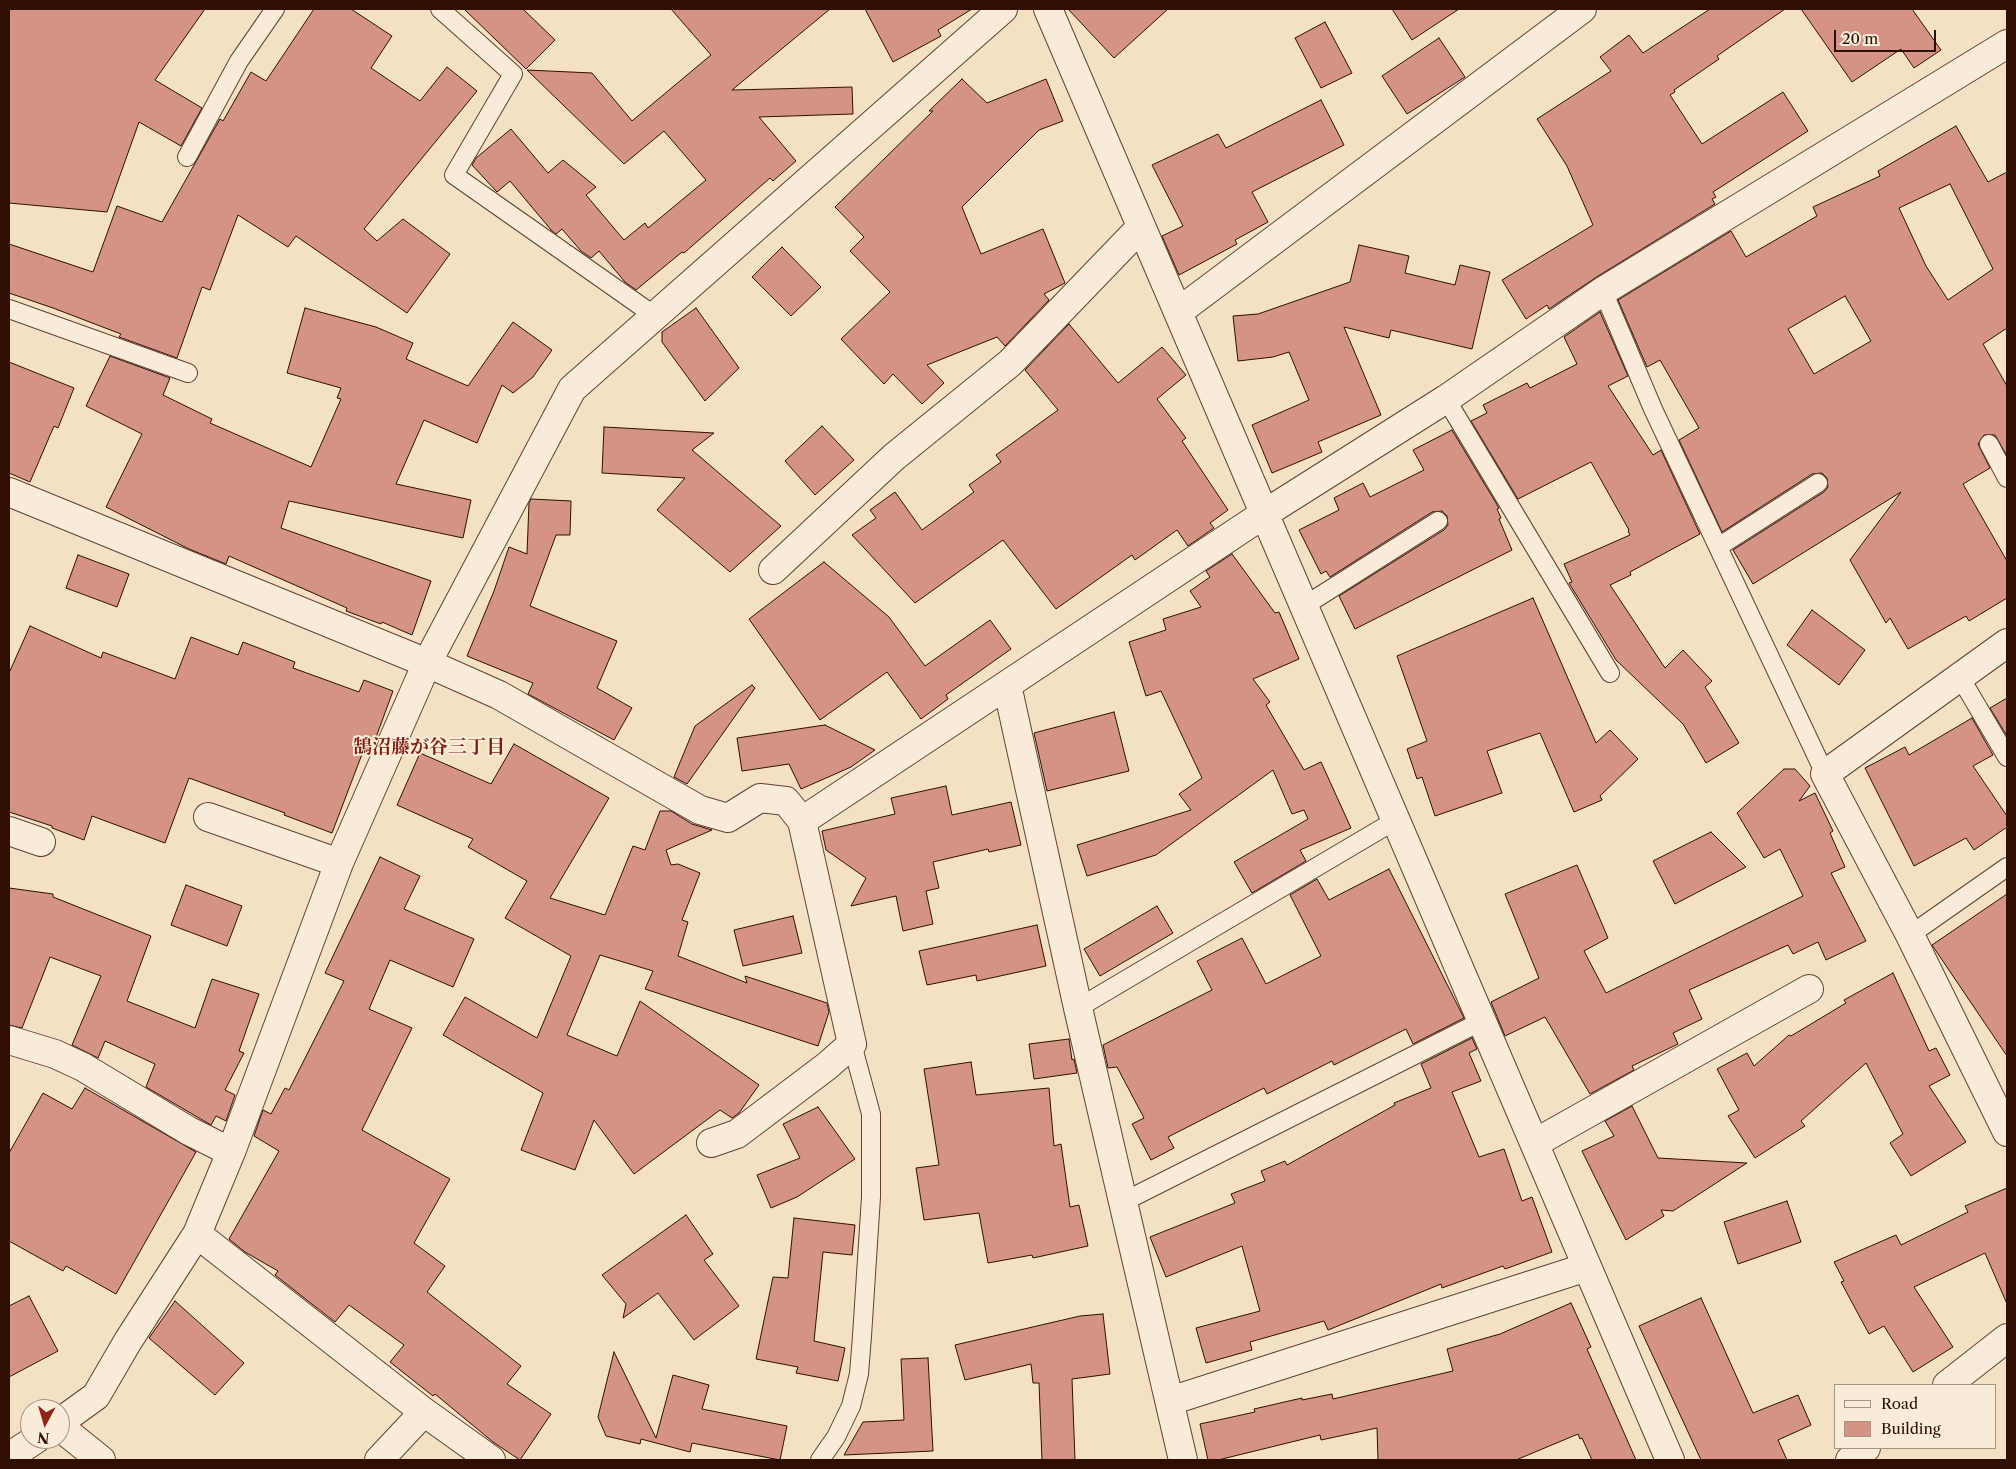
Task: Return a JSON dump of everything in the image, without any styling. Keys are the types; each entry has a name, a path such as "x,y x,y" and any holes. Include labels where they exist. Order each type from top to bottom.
{"street":[{"path":"70,1415 96,1396 128,1341 197,1234 231,1152 339,863 427,663 572,389 1003,9"},
{"path":"1048,9 1670,1460"},
{"path":"1178,312 1582,9"},
{"path":"802,821 1264,514 1446,399 1603,291 2007,44"},
{"path":"773,570 894,457 1010,363 1141,227"},
{"path":"9,492 427,663 499,696 700,810 728,818 760,798 786,801 802,821 852,1044 827,1066 737,1134 711,1142"},
{"path":"2007,643 1825,774 1910,935 2007,1132"},
{"path":"1008,685 1078,1008 1125,1202 1183,1460"},
{"path":"208,817 339,863"},
{"path":"9,831 41,842"},
{"path":"1535,1143 1809,989"},
{"path":"9,1040 55,1054 83,1067 189,1131 231,1152"},
{"path":"197,1234 424,1412 491,1460"},
{"path":"1170,1401 1587,1267"},
{"path":"1947,1384 2007,1338"},
{"path":"379,1460 424,1412"},
{"path":"70,1435 101,1460"},
{"path":"9,1457 21,1449"},
{"path":"1850,1460 1865,1449"}],"lane":[{"path":"187,157 239,61 275,9"},
{"path":"440,9 513,74 454,175 656,316"},
{"path":"1603,291 1653,408 1825,774"},
{"path":"9,310 188,373"},
{"path":"1446,399 1610,673"},
{"path":"1989,444 2007,478"},
{"path":"1718,547 1818,483"},
{"path":"1304,606 1438,521"},
{"path":"1960,677 2007,757"},
{"path":"1078,1008 1396,820"},
{"path":"1910,935 2007,867"},
{"path":"1125,1202 1482,1021"},
{"path":"820,1460 836,1437 851,1406 859,1374 862,1336 871,1197 871,1114 852,1044"}],"building":[{"path":"9,9 205,9 155,80 202,108 181,146 139,122 107,212 9,203"},
{"path":"314,9 351,9 392,36 371,68 420,101 447,67 477,91 364,229 377,241 403,219 450,254 407,313 296,236 288,247 238,215 210,290 202,287 177,358 119,337 121,334 9,293 9,244 93,272 117,206 162,222 220,119 223,121 251,72 266,81"},
{"path":"464,9 523,9 555,40 526,69"},
{"path":"671,9 830,9 732,90 852,87 853,114 759,117 796,161 773,181 770,178 684,253 682,252 636,290 625,282 599,251 591,258 581,251 562,229 556,234 552,231 510,181 497,192 472,165 476,158 511,129 548,173 563,160 596,187 586,195 624,240 645,223 648,228 706,180 664,131 624,164 527,70 592,73 632,121 711,55"},
{"path":"865,9 972,9 938,30 941,36 893,62"},
{"path":"1068,9 1168,9 1114,58"},
{"path":"1392,9 1459,9 1412,40"},
{"path":"1710,9 1785,9 1717,56 1719,59 1674,90 1675,92 1670,95 1702,144 1783,92 1808,131 1713,192 1716,197 1712,199 1715,204 1595,278 1549,309 1547,305 1526,319 1502,280 1593,225 1567,166 1537,119 1611,71 1600,57 1629,35 1643,53"},
{"path":"1801,9 1912,9 1941,50 1914,68 1901,49 1852,82"},
{"path":"1325,22 1352,73 1321,88 1295,38"},
{"path":"1439,38 1465,77 1407,114 1382,76"},
{"path":"962,79 987,103 1046,79 1063,121 1039,130 962,207 981,254 1043,229 1065,283 1044,294 1049,300 1005,346 997,337 927,365 944,383 922,404 893,374 884,384 841,339 890,292 850,251 864,237 835,207 933,111 929,111"},
{"path":"1321,100 1344,145 1252,192 1268,222 1235,240 1237,244 1179,275 1162,236 1183,226 1152,165 1218,134 1226,148"},
{"path":"1956,126 1988,182 2007,172 2007,328 1983,344 2007,386 2007,456 1995,435 1984,435 1978,444 1990,468 1963,484 2007,561 2007,598 1969,621 1966,616 1908,649 1890,618 1886,623 1850,560 1901,492 1753,584 1733,550 1824,492 1828,487 1827,478 1822,473 1812,474 1722,532 1679,440 1699,428 1660,360 1647,367 1618,300 1731,231 1746,257 1817,216 1813,207 1880,176 1878,171","holes":["1950,184 1993,269 1948,300 1926,266 1899,208","1845,296 1871,341 1814,374 1788,329"]},
{"path":"1359,245 1409,256 1405,273 1455,285 1460,265 1490,272 1472,349 1391,330 1389,338 1344,327 1381,415 1318,442 1322,452 1272,473 1252,425 1309,400 1289,352 1273,357 1238,361 1233,316 1258,314 1350,282"},
{"path":"782,247 821,287 791,316 752,277"},
{"path":"305,308 376,327 413,343 406,359 468,386 513,322 552,350 533,377 513,393 502,385 477,443 424,420 396,484 471,500 463,538 289,501 281,528 431,581 412,635 382,622 381,624 346,611 347,608 229,556 226,564 189,549 106,507 142,434 86,406 110,356 170,378 163,395 212,419 210,423 311,467 341,399 337,398 341,388 287,373"},
{"path":"696,308 739,368 705,401 662,342 662,332"},
{"path":"1600,312 1628,376 1608,386 1653,455 1661,450 1700,534 1630,572 1631,575 1610,585 1665,668 1683,650 1712,681 1705,687 1739,743 1706,763 1683,724 1616,660 1569,583 1572,582 1564,564 1630,535 1591,462 1518,499 1471,421 1487,413 1483,405 1527,383 1530,388 1577,364 1564,337"},
{"path":"1069,324 1118,383 1162,347 1186,375 1157,399 1186,438 1182,441 1228,510 1210,523 1214,528 1188,546 1177,530 1135,560 1132,555 1056,609 1003,540 915,603 852,535 876,518 870,510 895,492 922,530 974,492 969,485 1001,462 996,455 1058,410 1025,370"},
{"path":"9,362 74,388 58,428 54,426 30,482 9,473"},
{"path":"822,426 854,460 815,495 785,461"},
{"path":"604,427 714,433 692,450 781,526 730,572 657,510 685,478 602,473"},
{"path":"1452,430 1499,508 1497,509 1501,518 1499,519 1512,550 1355,629 1339,596 1444,530 1448,525 1447,516 1442,511 1432,512 1330,577 1326,571 1321,574 1299,530 1339,510 1334,498 1363,483 1370,497 1424,470 1413,450"},
{"path":"531,499 571,501 570,535 556,535 530,606 617,641 597,688 632,708 614,740 528,694 533,683 467,656 494,591 509,547 527,554 529,503"},
{"path":"1232,554 1275,613 1279,612 1299,659 1253,679 1270,702 1266,705 1304,770 1321,762 1351,828 1300,850 1306,861 1252,893 1234,862 1308,819 1304,810 1292,814 1273,770 1156,855 1087,876 1077,845 1191,810 1179,794 1202,778 1161,691 1146,696 1129,642 1166,630 1163,619 1201,607 1190,591 1210,577 1206,571"},
{"path":"78,555 129,574 117,607 66,588"},
{"path":"824,562 889,617 925,666 990,620 1011,649 946,695 948,699 921,719 887,672 820,720 749,619"},
{"path":"1533,598 1596,743 1610,730 1638,759 1600,796 1602,800 1574,812 1540,733 1487,751 1502,793 1435,816 1422,777 1417,779 1407,749 1427,741 1397,656"},
{"path":"1812,610 1865,650 1839,685 1787,645"},
{"path":"30,626 101,658 103,652 175,679 191,637 238,655 243,642 295,662 293,668 359,692 364,680 393,691 371,751 364,749 332,833 284,815 285,813 189,778 165,843 92,816 84,840 52,828 52,826 9,812 9,673"},
{"path":"752,685 755,688 687,784 674,777 695,726"},
{"path":"2007,698 2007,736 1990,708"},
{"path":"1114,712 1129,771 1047,791 1034,733"},
{"path":"1972,718 1993,755 1973,766 2007,816 2007,827 1974,850 1966,838 1914,866 1865,768 1905,747 1909,755"},
{"path":"825,725 875,750 851,767 801,789 789,764 742,771 737,738"},
{"path":"514,744 609,798 550,898 605,915 633,846 645,850 660,811 671,811 692,824 712,830 666,850 671,865 678,864 700,873 682,920 688,922 678,956 747,983 745,976 827,1003 829,1012 818,1046 645,989 653,971 600,955 567,1035 617,1056 640,1001 759,1085 739,1113 732,1118 720,1110 634,1174 594,1120 575,1170 521,1150 543,1093 443,1035 465,997 537,1038 571,956 505,918 527,881 468,847 473,839 397,805 420,753 491,784"},
{"path":"1784,769 1795,769 1810,786 1799,801 1815,793 1833,831 1830,833 1845,867 1831,873 1866,941 1826,960 1818,942 1793,954 1788,945 1689,990 1702,1019 1673,1033 1678,1044 1632,1066 1634,1070 1590,1094 1545,1017 1505,1036 1491,1002 1539,978 1505,894 1577,865 1608,938 1584,951 1606,993 1803,896 1780,849 1764,858 1737,813"},
{"path":"946,786 952,815 1011,802 1021,845 989,852 988,849 933,862 939,888 926,891 933,924 903,931 896,896 851,906 866,878 826,850 822,831 895,814 891,798"},
{"path":"1711,832 1746,867 1675,904 1653,861"},
{"path":"380,857 420,876 404,909 474,939 453,987 390,960 369,1009 412,1028 362,1130 450,1179 414,1243 445,1266 427,1292 521,1366 507,1384 551,1414 520,1460 493,1442 435,1394 433,1396 390,1362 404,1345 349,1305 335,1322 275,1275 278,1271 245,1252 229,1239 279,1151 254,1136 263,1110 271,1114 285,1088 289,1090 344,981 325,973"},
{"path":"1389,869 1464,1018 1413,1044 1406,1029 1334,1065 1332,1061 1267,1094 1264,1088 1168,1137 1174,1148 1151,1160 1132,1124 1144,1118 1117,1067 1108,1068 1103,1045 1212,990 1197,961 1242,938 1266,984 1321,956 1290,895 1317,879 1329,900"},
{"path":"186,885 242,906 227,946 171,925"},
{"path":"9,888 53,894 53,897 151,936 127,1001 195,1028 212,979 259,994 239,1051 244,1053 225,1090 235,1095 226,1121 216,1116 211,1125 146,1087 155,1064 105,1041 98,1058 72,1045 101,976 50,957 22,1028 9,1025"},
{"path":"2007,894 2007,1056 1932,945"},
{"path":"1157,906 1173,933 1100,976 1084,949"},
{"path":"793,916 802,953 743,966 734,930"},
{"path":"1037,925 1046,966 977,981 976,975 927,985 919,951"},
{"path":"1893,973 1929,1051 1936,1048 1950,1075 1929,1086 1966,1142 1911,1176 1890,1143 1903,1134 1866,1063 1801,1121 1805,1126 1755,1158 1728,1116 1739,1110 1717,1069 1747,1053 1754,1066 1789,1035 1791,1036 1846,1003 1844,1000"},
{"path":"1472,1038 1477,1049 1469,1053 1481,1081 1452,1092 1479,1157 1504,1149 1522,1201 1532,1197 1552,1252 1505,1269 1503,1266 1442,1288 1441,1284 1328,1330 1324,1321 1250,1342 1252,1350 1206,1363 1196,1328 1260,1311 1242,1246 1166,1277 1150,1237 1235,1203 1231,1194 1265,1181 1261,1171 1285,1161 1287,1165 1395,1105 1394,1103 1431,1088 1421,1064"},
{"path":"1069,1039 1072,1060 1074,1059 1077,1073 1034,1079 1029,1044"},
{"path":"971,1062 976,1095 1049,1088 1054,1146 1061,1144 1070,1207 1079,1205 1088,1246 1033,1258 1032,1255 988,1263 979,1213 924,1220 916,1168 939,1165 924,1069"},
{"path":"85,1088 196,1152 116,1294 66,1266 63,1271 9,1241 9,1153 43,1093 72,1109"},
{"path":"1632,1106 1658,1158 1747,1163 1673,1211 1661,1210 1664,1216 1626,1240 1582,1151 1614,1136 1605,1121"},
{"path":"818,1107 855,1159 797,1197 771,1208 757,1175 800,1158 783,1124"},
{"path":"2007,1188 2007,1304 1985,1253 1914,1287 1953,1347 1913,1372 1884,1326 1869,1334 1841,1282 1844,1281 1834,1262 1896,1235 1901,1245 1968,1212 1965,1206"},
{"path":"1787,1201 1801,1242 1738,1264 1724,1222"},
{"path":"686,1215 713,1254 704,1260 739,1306 694,1340 658,1293 623,1318 626,1304 602,1275"},
{"path":"794,1218 855,1225 852,1255 823,1252 814,1341 845,1348 838,1381 796,1373 798,1367 756,1359 773,1277 788,1278"},
{"path":"29,1296 58,1351 9,1377 9,1306"},
{"path":"1701,1298 1753,1413 1798,1395 1811,1425 1778,1440 1787,1460 1701,1460 1639,1326"},
{"path":"175,1301 244,1363 215,1395 149,1338"},
{"path":"1571,1303 1591,1347 1587,1349 1636,1460 1592,1460 1582,1438 1580,1439 1578,1434 1516,1460 1378,1460 1377,1428 1321,1440 1320,1435 1218,1460 1208,1460 1200,1424 1255,1412 1254,1409 1302,1398 1302,1400 1332,1394 1333,1399 1453,1371 1447,1349 1500,1334"},
{"path":"1103,1314 1110,1374 1072,1379 1075,1460 1042,1460 1039,1383 1033,1383 1031,1364 965,1380 955,1345 1080,1316"},
{"path":"614,1352 656,1438 673,1375 709,1385 702,1409 787,1426 780,1460 692,1443 690,1452 641,1439 640,1444 606,1436 598,1417"},
{"path":"928,1358 933,1451 844,1455 863,1422 904,1420 901,1359"}],"district":[{"name":"鵠沼藤が谷三丁目","path":"429,748"}]}
